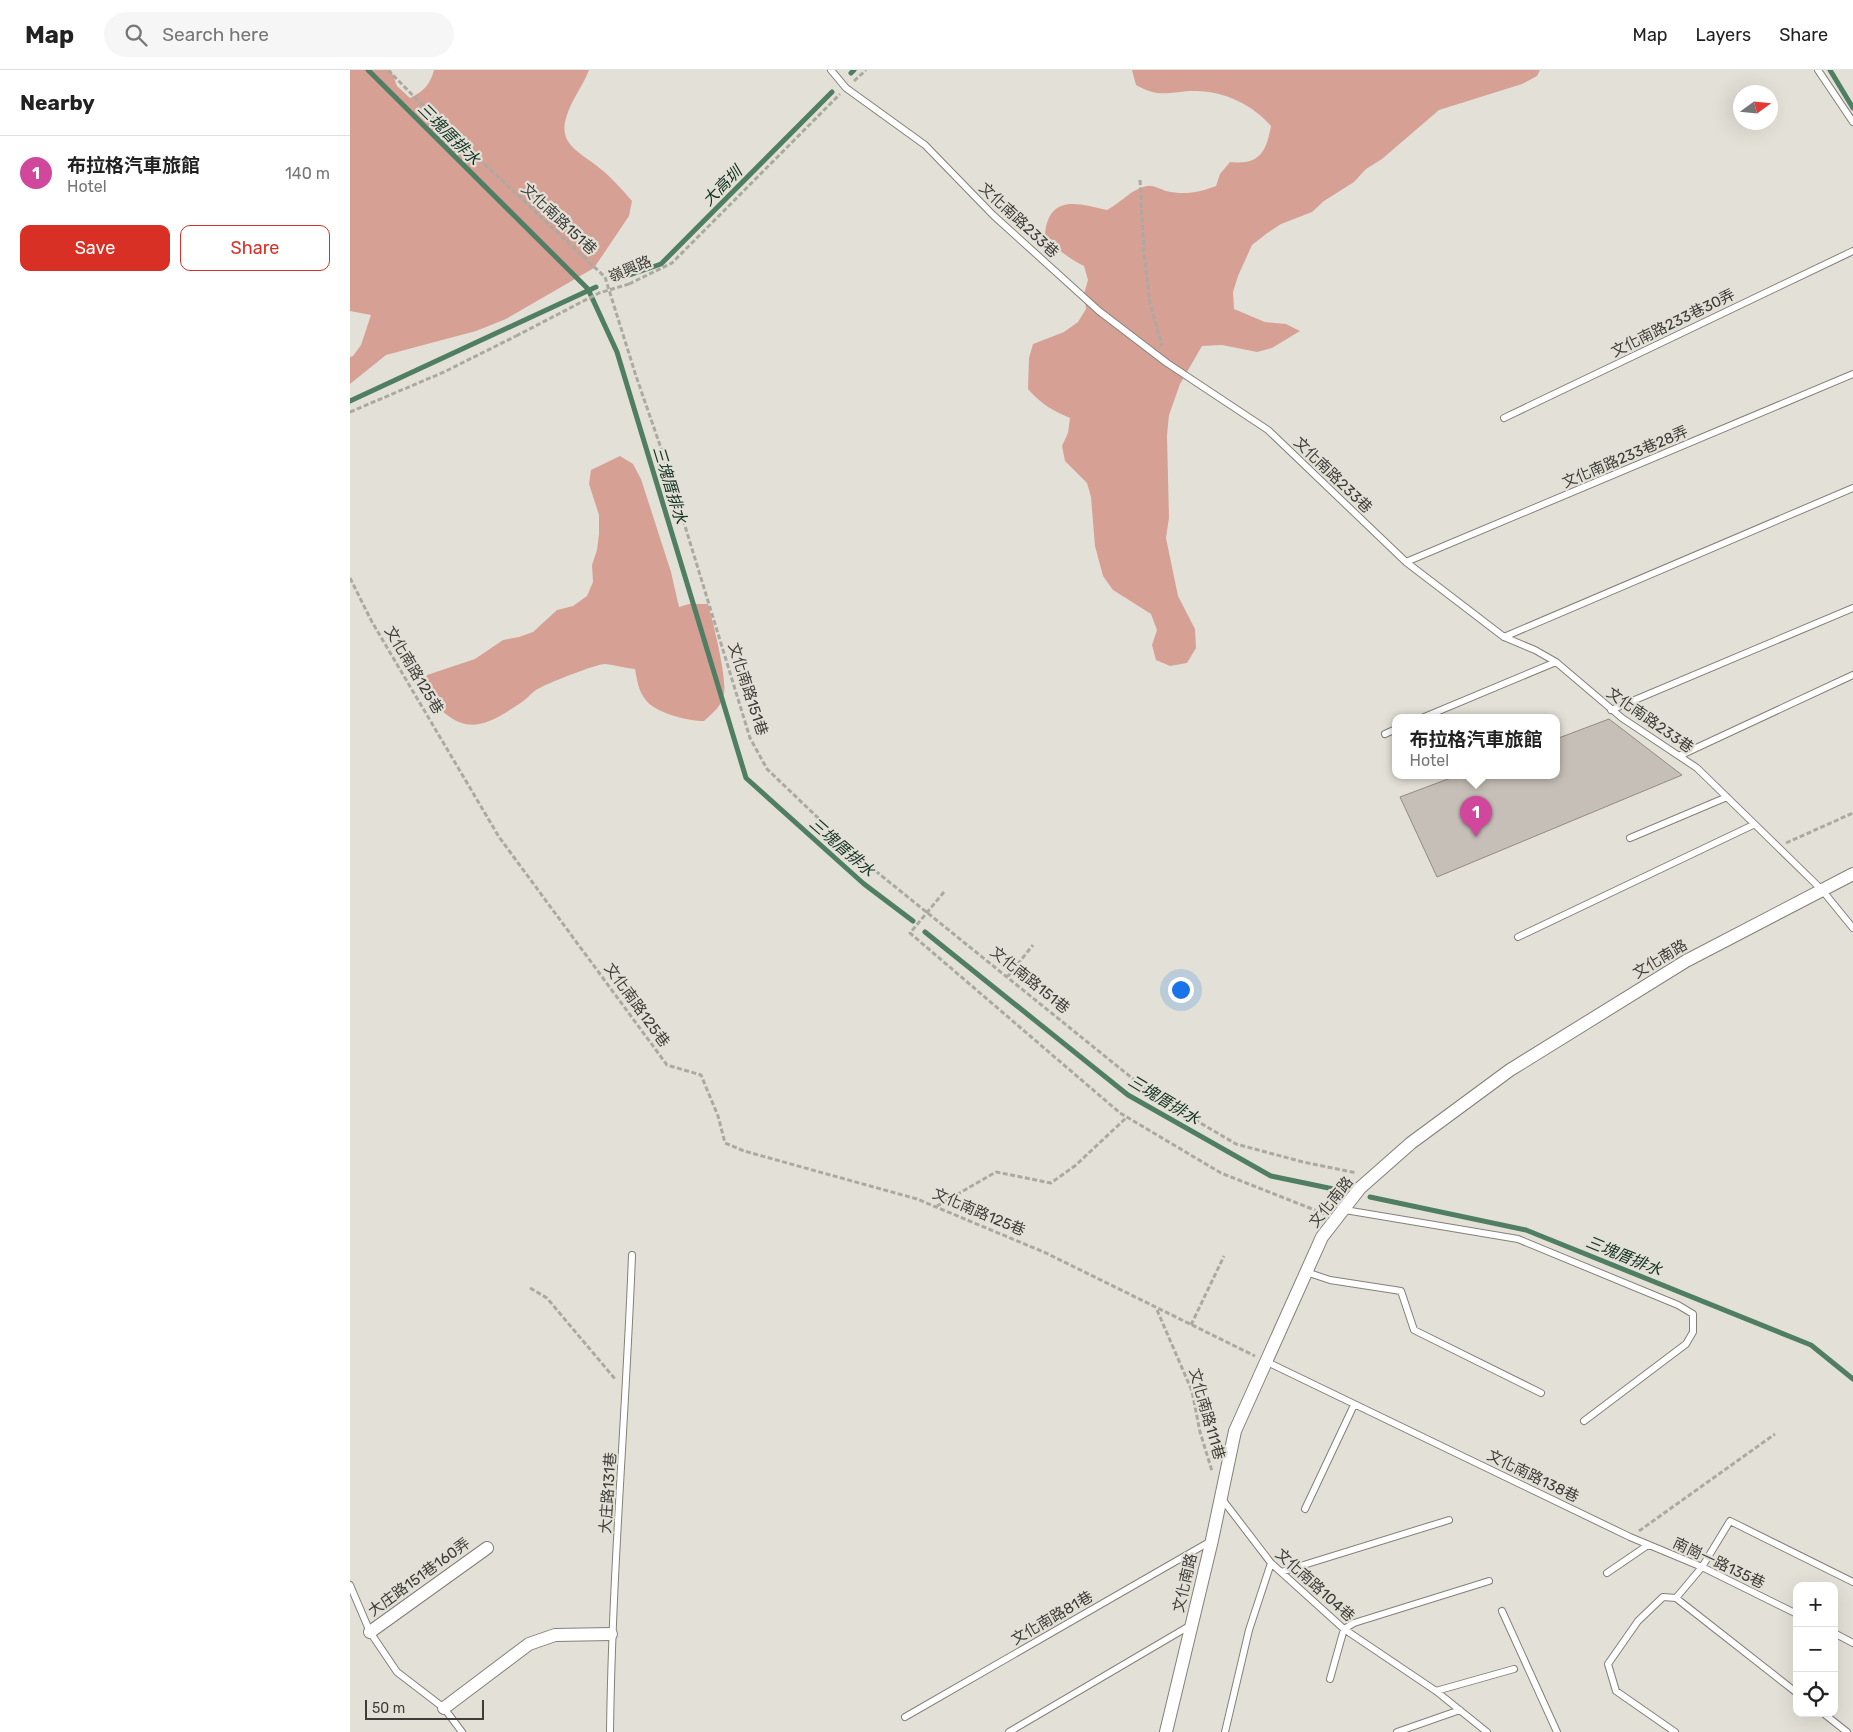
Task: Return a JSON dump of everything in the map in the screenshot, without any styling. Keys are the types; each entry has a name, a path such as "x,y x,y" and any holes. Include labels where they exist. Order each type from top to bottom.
{"street":[{"name":"文化南路","path":"1166,1732 1212,1540 1235,1431 1322,1238 1360,1188 1411,1143 1510,1070 1686,961 1853,874"},
{"name":"大庄路151巷160弄","path":"370,1632 486,1548"},
{"path":"444,1708 529,1644 555,1635 611,1634"}],"lane":[{"name":"文化南路233巷","path":"831,70 846,88 925,145 993,215 1099,311 1168,364 1268,430 1406,562 1504,637 1536,650 1556,662 1612,710 1697,768 1753,825 1822,890 1853,928"},
{"path":"1818,70 1853,122"},
{"name":"文化南路233巷30弄","path":"1504,418 1853,251"},
{"name":"文化南路233巷28弄","path":"1406,562 1853,374"},
{"path":"1504,637 1853,488"},
{"path":"1612,710 1853,608"},
{"path":"1432,714 1556,662"},
{"path":"1679,756 1853,675"},
{"path":"1385,734 1392,731"},
{"path":"1630,838 1727,797"},
{"path":"1518,937 1753,825"},
{"path":"1341,1214 1518,1239 1678,1305 1694,1314 1692,1332 1686,1344 1584,1421"},
{"name":"大庄路131巷","path":"610,1732 611,1634 626,1402 632,1255"},
{"path":"1306,1272 1330,1280 1401,1291 1414,1330 1541,1393"},
{"name":"文化南路138巷","path":"1265,1361 1630,1537"},
{"path":"1305,1509 1354,1405"},
{"name":"文化南路104巷","path":"1221,1498 1271,1563 1344,1629 1408,1674 1436,1690 1487,1732"},
{"path":"1281,1572 1449,1520"},
{"path":"1676,1598 1702,1567 1730,1521 1853,1582"},
{"name":"南崗一路135巷","path":"1630,1537 1702,1567 1793,1612"},
{"name":"文化南路81巷","path":"905,1717 1212,1540"},
{"path":"1607,1573 1648,1545"},
{"path":"1225,1732 1249,1630 1271,1563"},
{"path":"1330,1679 1344,1629 1354,1623 1490,1581"},
{"path":"350,1585 370,1632 397,1672 444,1708 462,1732"},
{"path":"1675,1732 1616,1691 1608,1664 1638,1621 1663,1596 1676,1598 1793,1690"},
{"path":"1502,1611 1557,1732"},
{"path":"1009,1732 1192,1625"},
{"path":"1838,1635 1853,1643"},
{"path":"1436,1690 1514,1669"},
{"path":"1397,1732 1460,1710"},
{"path":"1828,1717 1847,1732"}],"path":[{"name":"文化南路151巷","path":"388,70 434,117 606,277 636,376 662,450 750,738 767,769 862,860 1008,976 1153,1096 1236,1144 1303,1162 1374,1177"},
{"name":"嶺興路","path":"350,412 444,372 599,293 629,284 672,263 866,70"},
{"path":"1140,180 1144,254 1150,303 1168,364"},
{"name":"文化南路125巷","path":"350,578 372,622 499,837 667,1065 701,1075 718,1116 725,1143 744,1151 917,1199 937,1207 1046,1253 1265,1361"},
{"path":"1776,847 1853,813"},
{"path":"944,892 910,933 1126,1117 1222,1173 1341,1214"},
{"path":"1008,976 1033,945"},
{"path":"937,1207 996,1172 1051,1183 1076,1165 1126,1117"},
{"path":"1191,1325 1224,1256"},
{"path":"530,1288 547,1298 561,1317 613,1376 626,1402"},
{"name":"文化南路111巷","path":"1157,1309 1192,1390 1200,1432 1212,1474"},
{"path":"1630,1537 1775,1434"}],"shaded area":[{"path":"350,70 391,70 397,86 410,98 426,87 431,80 434,70 589,70 569,109 565,133 571,145 606,174 632,201 629,216 594,268 506,319 476,331 386,355 350,384 350,357 353,356 361,345 371,315 350,311"},
{"path":"1132,70 1540,70 1537,76 1522,84 1439,110 1382,159 1366,169 1354,182 1324,201 1312,212 1281,224 1252,245 1233,292 1234,309 1265,322 1286,324 1300,331 1272,348 1257,352 1222,345 1202,346 1180,384 1169,415 1167,435 1169,518 1166,538 1178,596 1195,629 1196,648 1187,663 1170,666 1156,660 1152,645 1157,630 1151,614 1113,590 1103,576 1095,546 1091,497 1087,483 1065,461 1062,446 1068,433 1070,418 1047,406 1028,389 1029,358 1033,344 1064,332 1078,322 1086,309 1084,294 1088,280 1084,266 1063,253 1045,234 1052,212 1067,204 1086,205 1107,210 1136,190 1147,186 1185,193 1197,192 1216,186 1220,174 1230,162 1248,161 1260,155 1267,143 1271,126 1264,118 1247,106 1217,94 1196,91 1159,93 1144,89 1136,85"},
{"path":"620,456 633,464 641,479 671,572 679,607 689,604 708,604 722,663 724,693 719,705 704,721 689,720 663,712 649,704 643,696 639,688 635,669 605,664 541,687 524,701 506,712 480,724 458,722 447,715 422,690 427,675 475,659 503,640 533,632 557,610 573,606 587,596 593,582 592,565 597,550 599,534 599,515 589,484 591,470"}],"building":[{"path":"1609,719 1682,775 1437,877 1400,797 1448,779 1560,779 1560,737"}],"waterway":[{"name":"三塊厝排水","path":"368,70 588,289 617,352 746,778 864,884 913,921"},
{"name":"大高圳","path":"851,73 854,70"},
{"path":"1830,70 1853,108"},
{"name":"大高圳","path":"618,279 661,264 832,92"},
{"name":"大高圳","path":"350,401 596,287"},
{"name":"三塊厝排水","path":"925,932 1128,1095 1271,1176 1343,1191"},
{"name":"三塊厝排水","path":"1370,1197 1526,1230 1811,1345 1853,1379"}],"place":[{"name":"布拉格汽車旅館","path":"1476,837"}]}
